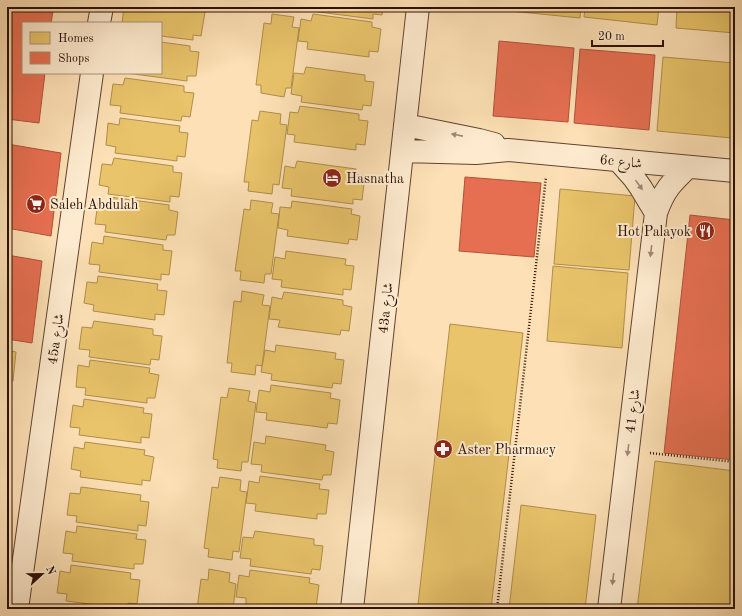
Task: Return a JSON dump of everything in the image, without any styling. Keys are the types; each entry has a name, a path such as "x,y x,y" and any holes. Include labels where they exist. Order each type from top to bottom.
{"street":[{"path":"99,22 102,7"},
{"name":"43a شارع","path":"352,609 418,7"},
{"name":"45a شارع","path":"14,607 92,74"},
{"name":"6c شارع","path":"405,125 479,140 508,150"},
{"name":"6c شارع","path":"402,151 476,152 508,150 735,171"},
{"path":"618,160 634,178 656,212"},
{"name":"شارع 41","path":"610,609 656,212 667,187 688,167"}],"path":[{"path":"497,609 549,153"},
{"path":"628,451 735,462"}],"building: Homes":[{"path":"124,7 196,7 195,10 205,12 201,36 193,35 193,40 162,36 162,22 122,22"},
{"path":"312,7 383,7 382,15 373,14 373,19 311,11"},
{"path":"500,7 581,7 580,18 500,10"},
{"path":"585,7 659,7 657,25 584,17"},
{"path":"677,7 735,7 735,33 676,28"},
{"path":"272,14 294,17 292,27 299,28 291,88 286,88 284,97 261,93 261,85 256,85 264,23 271,24"},
{"path":"313,14 372,22 372,27 381,29 378,52 369,51 369,57 307,49 308,42 298,41 301,19 311,21"},
{"path":"162,42 190,46 190,51 199,52 196,76 187,76 187,81 134,74 162,74"},
{"path":"663,57 735,63 735,103 732,138 657,131"},
{"path":"306,67 365,75 365,81 374,82 371,106 363,105 362,110 301,102 302,96 291,94 294,73 304,74"},
{"path":"125,78 184,86 184,92 194,93 190,117 182,116 181,121 120,113 121,106 110,105 113,84 123,85"},
{"path":"300,106 359,114 359,120 368,121 365,145 356,144 356,150 294,142 295,135 287,134 290,112 298,113"},
{"path":"260,111 281,114 280,124 287,125 279,185 273,184 272,194 248,191 249,182 244,182 252,120 258,121"},
{"path":"120,118 180,126 179,132 188,133 185,157 177,156 177,161 115,153 116,147 106,145 108,123 119,125"},
{"path":"114,158 173,166 173,172 182,173 179,197 170,196 170,202 108,194 109,187 99,185 102,164 112,165"},
{"path":"297,161 356,169 356,174 365,176 362,200 353,199 353,204 291,196 292,189 282,188 285,166 295,168"},
{"path":"560,189 635,196 629,270 554,264"},
{"path":"110,197 169,205 169,210 178,212 175,235 167,235 166,240 105,232 106,225 95,224 98,202 109,204"},
{"path":"251,200 273,203 271,213 279,214 271,274 265,274 264,283 240,280 241,271 235,271 244,209 250,210"},
{"path":"292,201 352,209 351,214 360,216 357,240 349,239 348,244 287,236 288,230 278,228 280,207 291,208"},
{"path":"104,236 163,245 163,250 172,251 169,275 161,274 161,280 99,272 100,265 89,264 92,242 103,244"},
{"path":"286,251 346,259 345,265 354,266 351,290 343,289 343,295 281,287 282,280 272,279 275,257 285,259"},
{"path":"553,266 628,273 622,348 547,341"},
{"path":"98,276 158,284 157,290 167,291 164,315 155,314 155,320 93,311 94,305 84,303 87,282 97,283"},
{"path":"242,291 264,295 262,305 270,306 262,366 256,365 255,375 231,372 232,363 227,363 234,301 241,302"},
{"path":"284,292 343,300 343,305 352,307 349,331 341,330 340,335 278,327 280,320 269,319 272,297 282,299"},
{"path":"94,321 153,329 153,335 162,336 159,360 151,359 150,365 89,357 90,350 79,349 82,327 92,328"},
{"path":"450,324 523,333 491,609 450,609 418,605"},
{"path":"276,345 336,353 335,359 344,360 341,384 333,383 332,388 271,380 272,374 261,372 265,350 275,352"},
{"path":"7,350 16,352 13,381 7,380"},
{"path":"90,360 150,368 149,373 159,375 155,398 147,398 147,403 85,395 86,388 76,387 78,365 89,367"},
{"path":"271,385 331,393 330,398 340,400 337,424 328,423 327,428 266,420 267,413 256,412 259,390 270,392"},
{"path":"229,388 250,391 248,401 256,403 248,462 242,462 241,471 217,468 218,460 213,459 221,397 227,398"},
{"path":"84,399 144,408 143,413 152,414 149,438 141,437 141,443 79,435 80,428 70,427 73,405 83,407"},
{"path":"266,436 326,445 325,450 334,452 331,475 323,475 322,480 261,472 262,465 251,464 254,442 265,444"},
{"path":"85,442 145,450 144,455 154,457 150,481 142,480 142,485 80,477 81,471 71,469 74,447 84,449"},
{"path":"655,461 735,471 735,609 637,609"},
{"path":"260,476 320,484 319,489 329,490 326,514 317,514 317,519 255,511 256,504 246,503 249,481 259,483"},
{"path":"220,477 241,480 240,491 247,492 239,552 233,551 232,560 208,557 209,549 204,548 212,487 218,488"},
{"path":"81,487 141,495 140,501 149,502 146,526 138,525 138,531 76,522 77,516 67,515 70,493 80,494"},
{"path":"521,505 596,515 585,609 509,609"},
{"path":"77,526 137,534 136,539 146,540 143,564 134,564 134,569 72,561 73,554 63,553 66,531 76,533"},
{"path":"255,531 314,539 314,545 323,546 320,570 312,569 311,574 250,566 251,559 240,558 243,537 253,538"},
{"path":"71,565 131,573 130,579 140,580 137,604 128,603 128,609 66,601 67,594 57,593 60,571 70,573"},
{"path":"209,569 230,573 229,582 236,584 233,609 197,609 201,579 208,580"},
{"path":"250,570 310,578 309,583 319,585 316,608 307,607 307,609 279,609 246,605 246,598 236,597 239,575 249,577"},
{"path":"66,605 95,609 65,609"}],"building: Shops":[{"path":"7,7 25,7 53,11 51,22 22,22 22,74 45,74 39,123 7,119"},
{"path":"499,41 574,48 568,122 493,116"},
{"path":"580,49 655,55 649,130 574,123"},
{"path":"7,144 61,153 51,236 7,228"},
{"path":"465,177 541,183 534,257 459,251"},
{"path":"690,215 735,220 735,460 664,453"},
{"path":"7,255 42,261 32,343 7,339"}],"place":[{"name":"Hasnatha","path":"332,178"},
{"name":"Saleh Abdulah","path":"36,204"},
{"name":"Hot Palayok","path":"705,231"},
{"name":"Aster Pharmacy","path":"443,449"}]}
